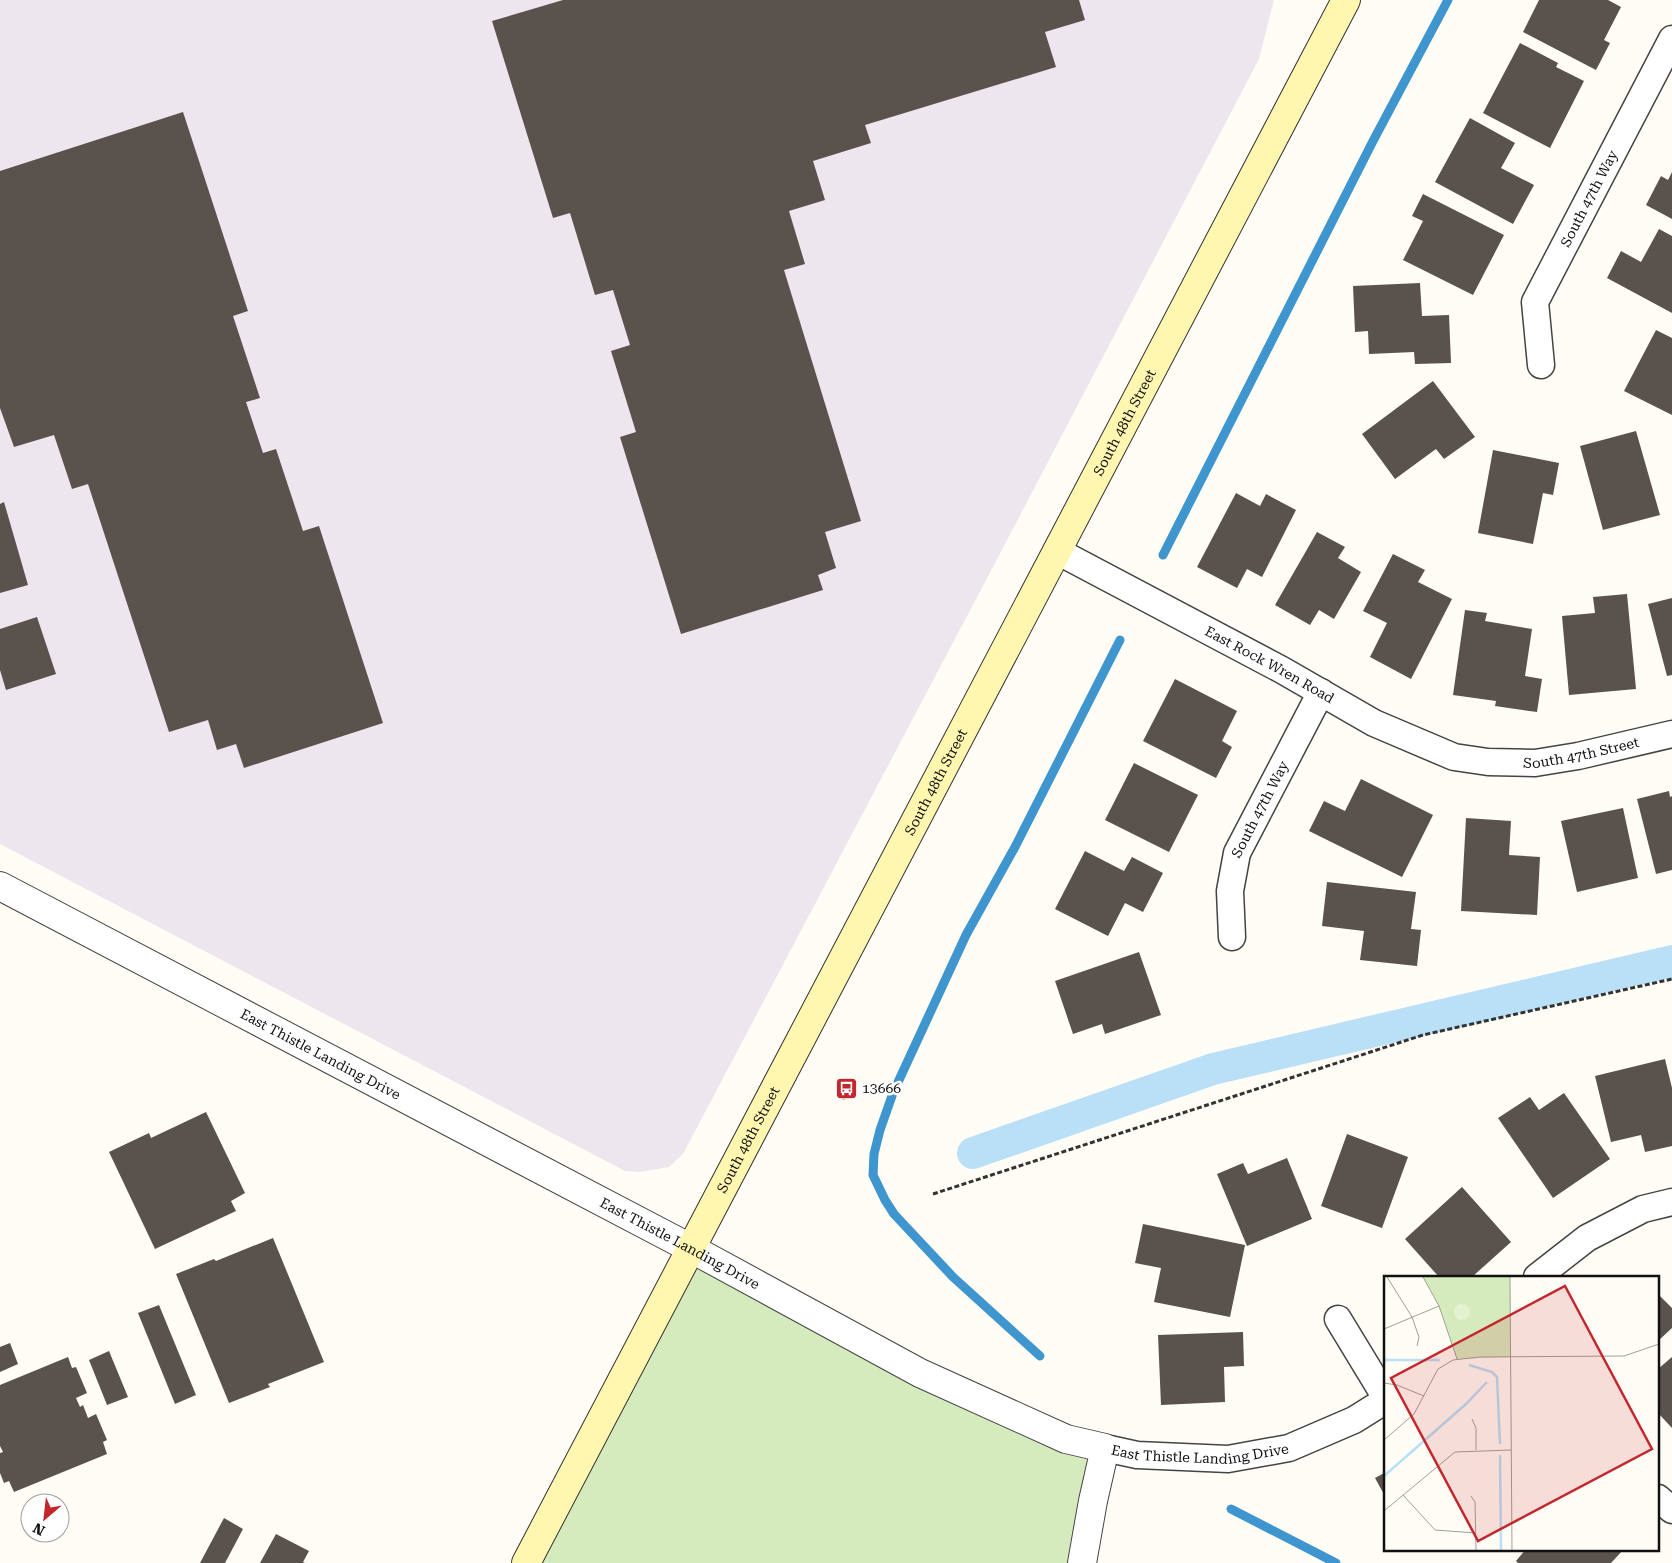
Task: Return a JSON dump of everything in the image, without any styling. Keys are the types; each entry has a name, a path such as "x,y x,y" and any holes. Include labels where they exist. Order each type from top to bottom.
{"main road":[{"name":"South 48th Street","path":"526,1563 1346,0"}],"street":[{"name":"South 47th Way","path":"1541,365 1535,302 1664,73 1672,39"},
{"name":"East Rock Wren Road","path":"1057,551 1321,692 1374,723 1454,757 1488,762"},
{"name":"South 47th Way","path":"1232,937 1230,891 1237,852 1321,692"},
{"name":"South 47th Street","path":"1488,762 1535,763 1578,756 1672,734"},
{"name":"East Thistle Landing Drive","path":"0,886 692,1249 920,1373 1066,1439 1137,1455 1228,1459 1289,1448 1354,1420 1384,1400"},
{"path":"1537,1276 1587,1238 1643,1209 1672,1202"},
{"path":"1338,1319 1384,1396"},
{"path":"1082,1563 1092,1501 1105,1448"},
{"path":"1660,1500 1672,1510"}],"path":[{"path":"932,1194 1423,1035 1672,980"}],"shaded area":[{"path":"0,0 1274,0 1259,59 683,1154 669,1167 640,1172 625,1171 0,844"}],"green space":[{"path":"692,1249 1105,1448 1082,1563 526,1563"}],"building":[{"path":"563,0 1079,0 1085,20 1045,32 1056,67 865,125 871,143 813,161 825,200 789,211 805,264 784,270 861,521 825,532 836,568 818,575 823,590 681,634 620,437 636,432 611,351 630,345 613,290 595,295 570,213 553,218 492,21"},
{"path":"1539,0 1608,0 1621,7 1604,40 1610,43 1596,70 1523,32"},
{"path":"1520,43 1558,63 1556,67 1584,81 1550,148 1483,113"},
{"path":"183,112 248,311 233,316 260,398 246,402 263,453 276,449 303,531 319,526 383,723 244,768 236,744 217,750 208,720 169,732 88,484 72,489 54,435 14,447 0,408 0,171"},
{"path":"1470,118 1515,143 1501,168 1534,185 1513,224 1435,182"},
{"path":"1672,172 1672,219 1646,205 1661,176 1668,180"},
{"path":"1423,194 1504,235 1473,295 1403,260 1423,221 1412,216"},
{"path":"1659,229 1672,236 1672,313 1607,278 1621,251 1641,262"},
{"path":"1420,283 1422,316 1449,315 1451,363 1415,364 1414,352 1369,354 1368,331 1355,332 1353,286"},
{"path":"1656,330 1672,338 1672,415 1624,391"},
{"path":"1433,381 1475,437 1444,459 1436,449 1395,479 1362,434"},
{"path":"1636,431 1660,515 1603,530 1580,446"},
{"path":"1493,450 1559,463 1553,495 1543,493 1533,544 1478,533"},
{"path":"1236,493 1260,506 1266,494 1296,510 1262,577 1247,569 1237,588 1197,567"},
{"path":"4,502 28,585 0,593 0,504"},
{"path":"1317,532 1345,547 1338,558 1361,572 1334,619 1319,610 1310,625 1275,605"},
{"path":"1393,554 1425,570 1418,582 1452,599 1411,679 1370,657 1387,623 1363,611"},
{"path":"1627,594 1636,689 1569,695 1562,616 1595,613 1593,597"},
{"path":"1672,598 1672,675 1667,676 1648,604"},
{"path":"1465,610 1487,613 1485,621 1532,629 1525,676 1542,679 1537,712 1495,706 1496,701 1453,695"},
{"path":"37,617 56,674 6,690 0,670 0,629"},
{"path":"1175,679 1237,711 1222,741 1232,747 1216,778 1143,741"},
{"path":"1134,763 1198,795 1169,852 1105,820"},
{"path":"1361,779 1433,815 1402,877 1309,831 1324,801 1345,811"},
{"path":"1669,791 1670,797 1672,796 1672,870 1656,874 1637,799"},
{"path":"1623,808 1638,878 1577,892 1561,821"},
{"path":"1466,818 1511,821 1509,855 1540,857 1537,915 1461,911"},
{"path":"1085,851 1124,871 1132,857 1163,873 1143,912 1125,903 1108,936 1055,909"},
{"path":"1327,882 1416,892 1411,929 1421,930 1417,966 1360,960 1364,931 1322,926"},
{"path":"1139,952 1161,1015 1105,1034 1102,1024 1073,1034 1055,981"},
{"path":"1665,1059 1672,1088 1672,1146 1645,1152 1641,1135 1611,1142 1595,1076"},
{"path":"846,1083 851,1086 844,1100 839,1097"},
{"path":"1564,1093 1610,1159 1553,1198 1498,1118 1530,1097 1539,1110"},
{"path":"206,1112 245,1193 231,1201 236,1211 155,1249 109,1152 149,1133 151,1138"},
{"path":"1347,1134 1408,1157 1382,1228 1321,1206"},
{"path":"1287,1158 1312,1219 1247,1246 1217,1174 1243,1163 1248,1174"},
{"path":"1462,1187 1511,1242 1473,1276 1438,1276 1405,1239"},
{"path":"1143,1224 1245,1245 1230,1317 1154,1302 1161,1268 1135,1263"},
{"path":"273,1238 324,1362 268,1384 270,1387 229,1403 176,1274 214,1259 216,1261"},
{"path":"1660,1296 1672,1308 1672,1328 1660,1339"},
{"path":"159,1305 196,1395 175,1404 138,1313"},
{"path":"1243,1332 1244,1366 1224,1367 1225,1402 1161,1405 1158,1335"},
{"path":"10,1343 18,1364 0,1372 0,1347"},
{"path":"109,1351 128,1397 107,1405 89,1360"},
{"path":"68,1357 72,1368 76,1367 87,1393 76,1398 80,1407 83,1405 88,1418 96,1414 107,1440 103,1442 107,1454 14,1492 9,1481 4,1483 0,1473 0,1453 3,1452 0,1446 0,1385"},
{"path":"1672,1357 1672,1428 1660,1415 1660,1367"},
{"path":"1384,1473 1384,1494 1375,1478"},
{"path":"224,1518 243,1529 225,1563 200,1563"},
{"path":"276,1534 309,1551 303,1562 305,1563 260,1563"},
{"path":"1525,1550 1623,1550 1611,1563 1518,1563 1516,1561"}],"waterway":[{"path":"1163,555 1373,141 1448,0"},
{"path":"1040,1356 953,1277 894,1214 873,1175 874,1154 893,1093 966,935 1015,847 1120,640"},
{"path":"973,1153 1213,1069 1672,961"},
{"path":"1231,1509 1336,1563"}],"place":[{"name":"13666","path":"846,1088"}]}
